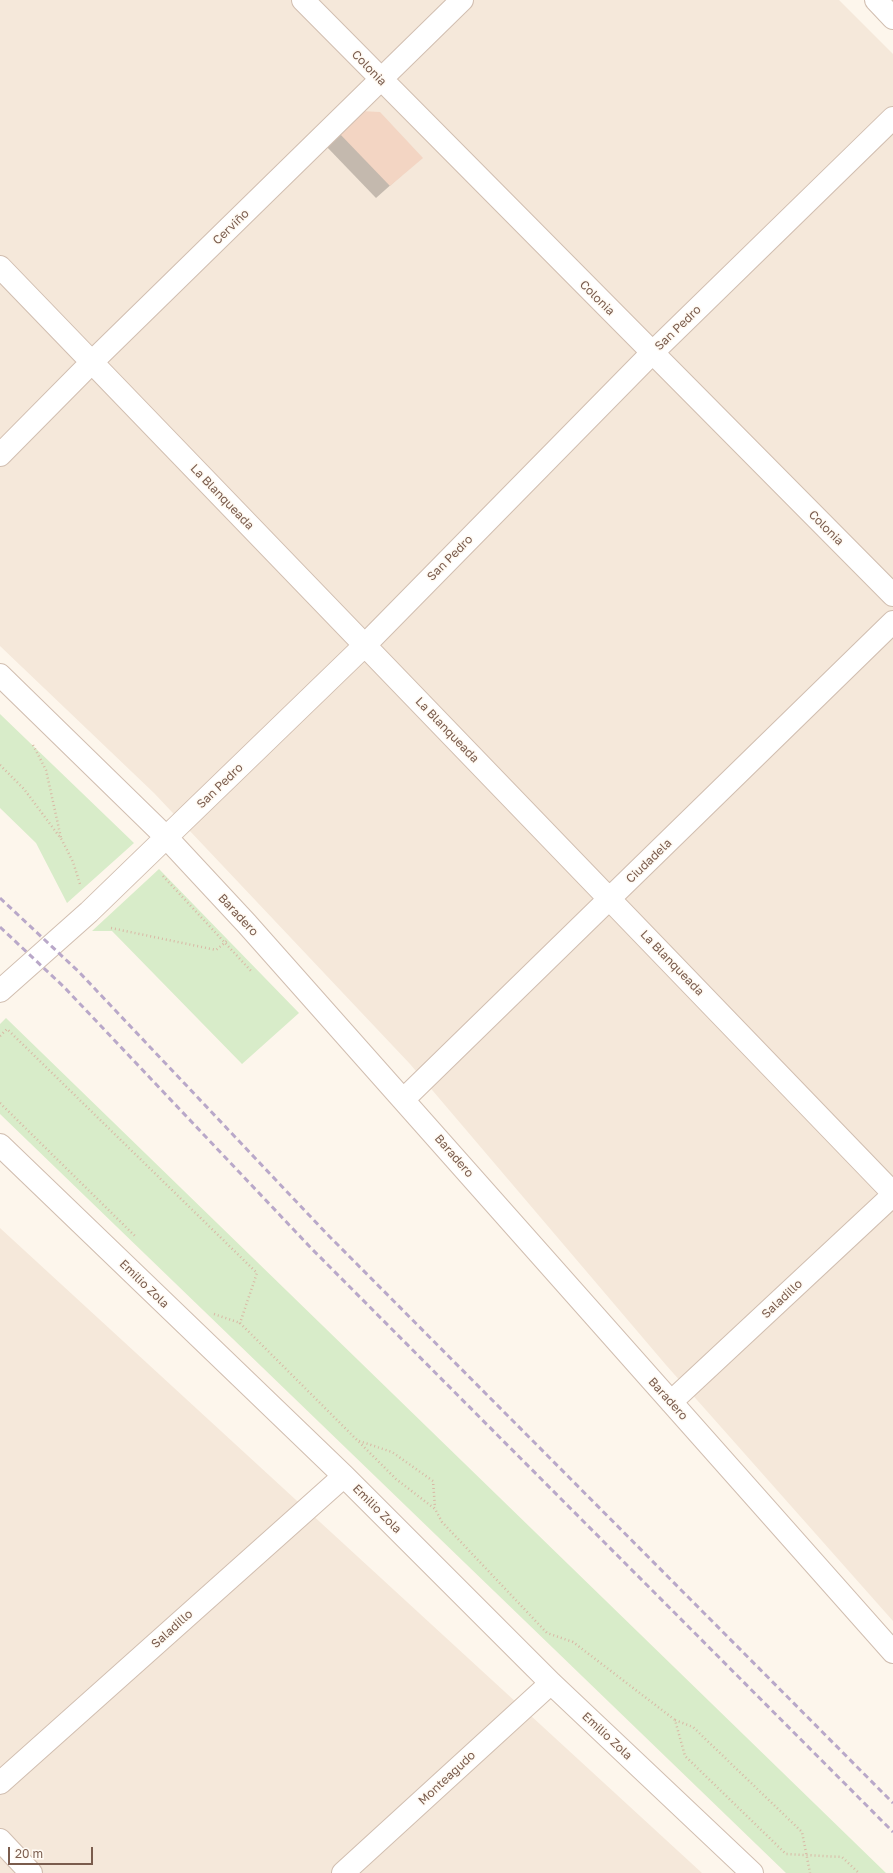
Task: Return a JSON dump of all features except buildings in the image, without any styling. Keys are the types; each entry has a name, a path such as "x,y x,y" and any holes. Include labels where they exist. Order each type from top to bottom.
{"street":[{"name":"Colonia","path":"303,0 893,595"},
{"name":"Cerviño","path":"0,455 92,362 462,0"},
{"path":"876,0 893,18"},
{"name":"San Pedro","path":"0,991 89,912 365,645 652,353 893,118"},
{"name":"La Blanqueada","path":"0,268 893,1194"},
{"name":"Ciudadela","path":"404,1099 893,622"},
{"name":"Baradero","path":"0,675 167,838 247,924 404,1099 670,1402 893,1652"},
{"name":"Emilio Zola","path":"0,1146 344,1476 551,1682 752,1873"},
{"name":"Saladillo","path":"670,1402 893,1194"},
{"name":"Saladillo","path":"0,1783 344,1476"},
{"name":"Monteagudo","path":"343,1873 551,1682"},
{"path":"0,1840 31,1873"}],"path":[{"path":"42,750 30,740 46,770 62,840"},
{"path":"0,764 24,789 62,840 73,862 89,912 103,926 216,950 247,924"},
{"path":"156,874 162,875 255,974"},
{"path":"0,1036 7,1029 257,1273 240,1323"},
{"path":"0,1102 140,1241"},
{"path":"213,1314 240,1323 396,1479 435,1509 442,1522 547,1633 573,1642 675,1720 693,1727 802,1832 810,1873"},
{"path":"358,1441 392,1452 433,1480 435,1509"},
{"path":"675,1720 685,1756 786,1854 842,1857 859,1873"}],"shaded area":[{"path":"0,0 839,0 893,54 893,1621 666,1365 410,1064 154,793 0,646"},
{"path":"0,1228 702,1873 0,1873"}],"green space":[{"path":"0,714 134,843 67,903 36,843 0,808"},
{"path":"159,869 299,1013 242,1064 112,931 92,931"},
{"path":"6,1018 886,1873 786,1873 0,1114 0,1024"}],"railway":[{"path":"0,898 79,972 326,1233 893,1803"},
{"path":"0,927 64,987 311,1248 893,1832"}]}
